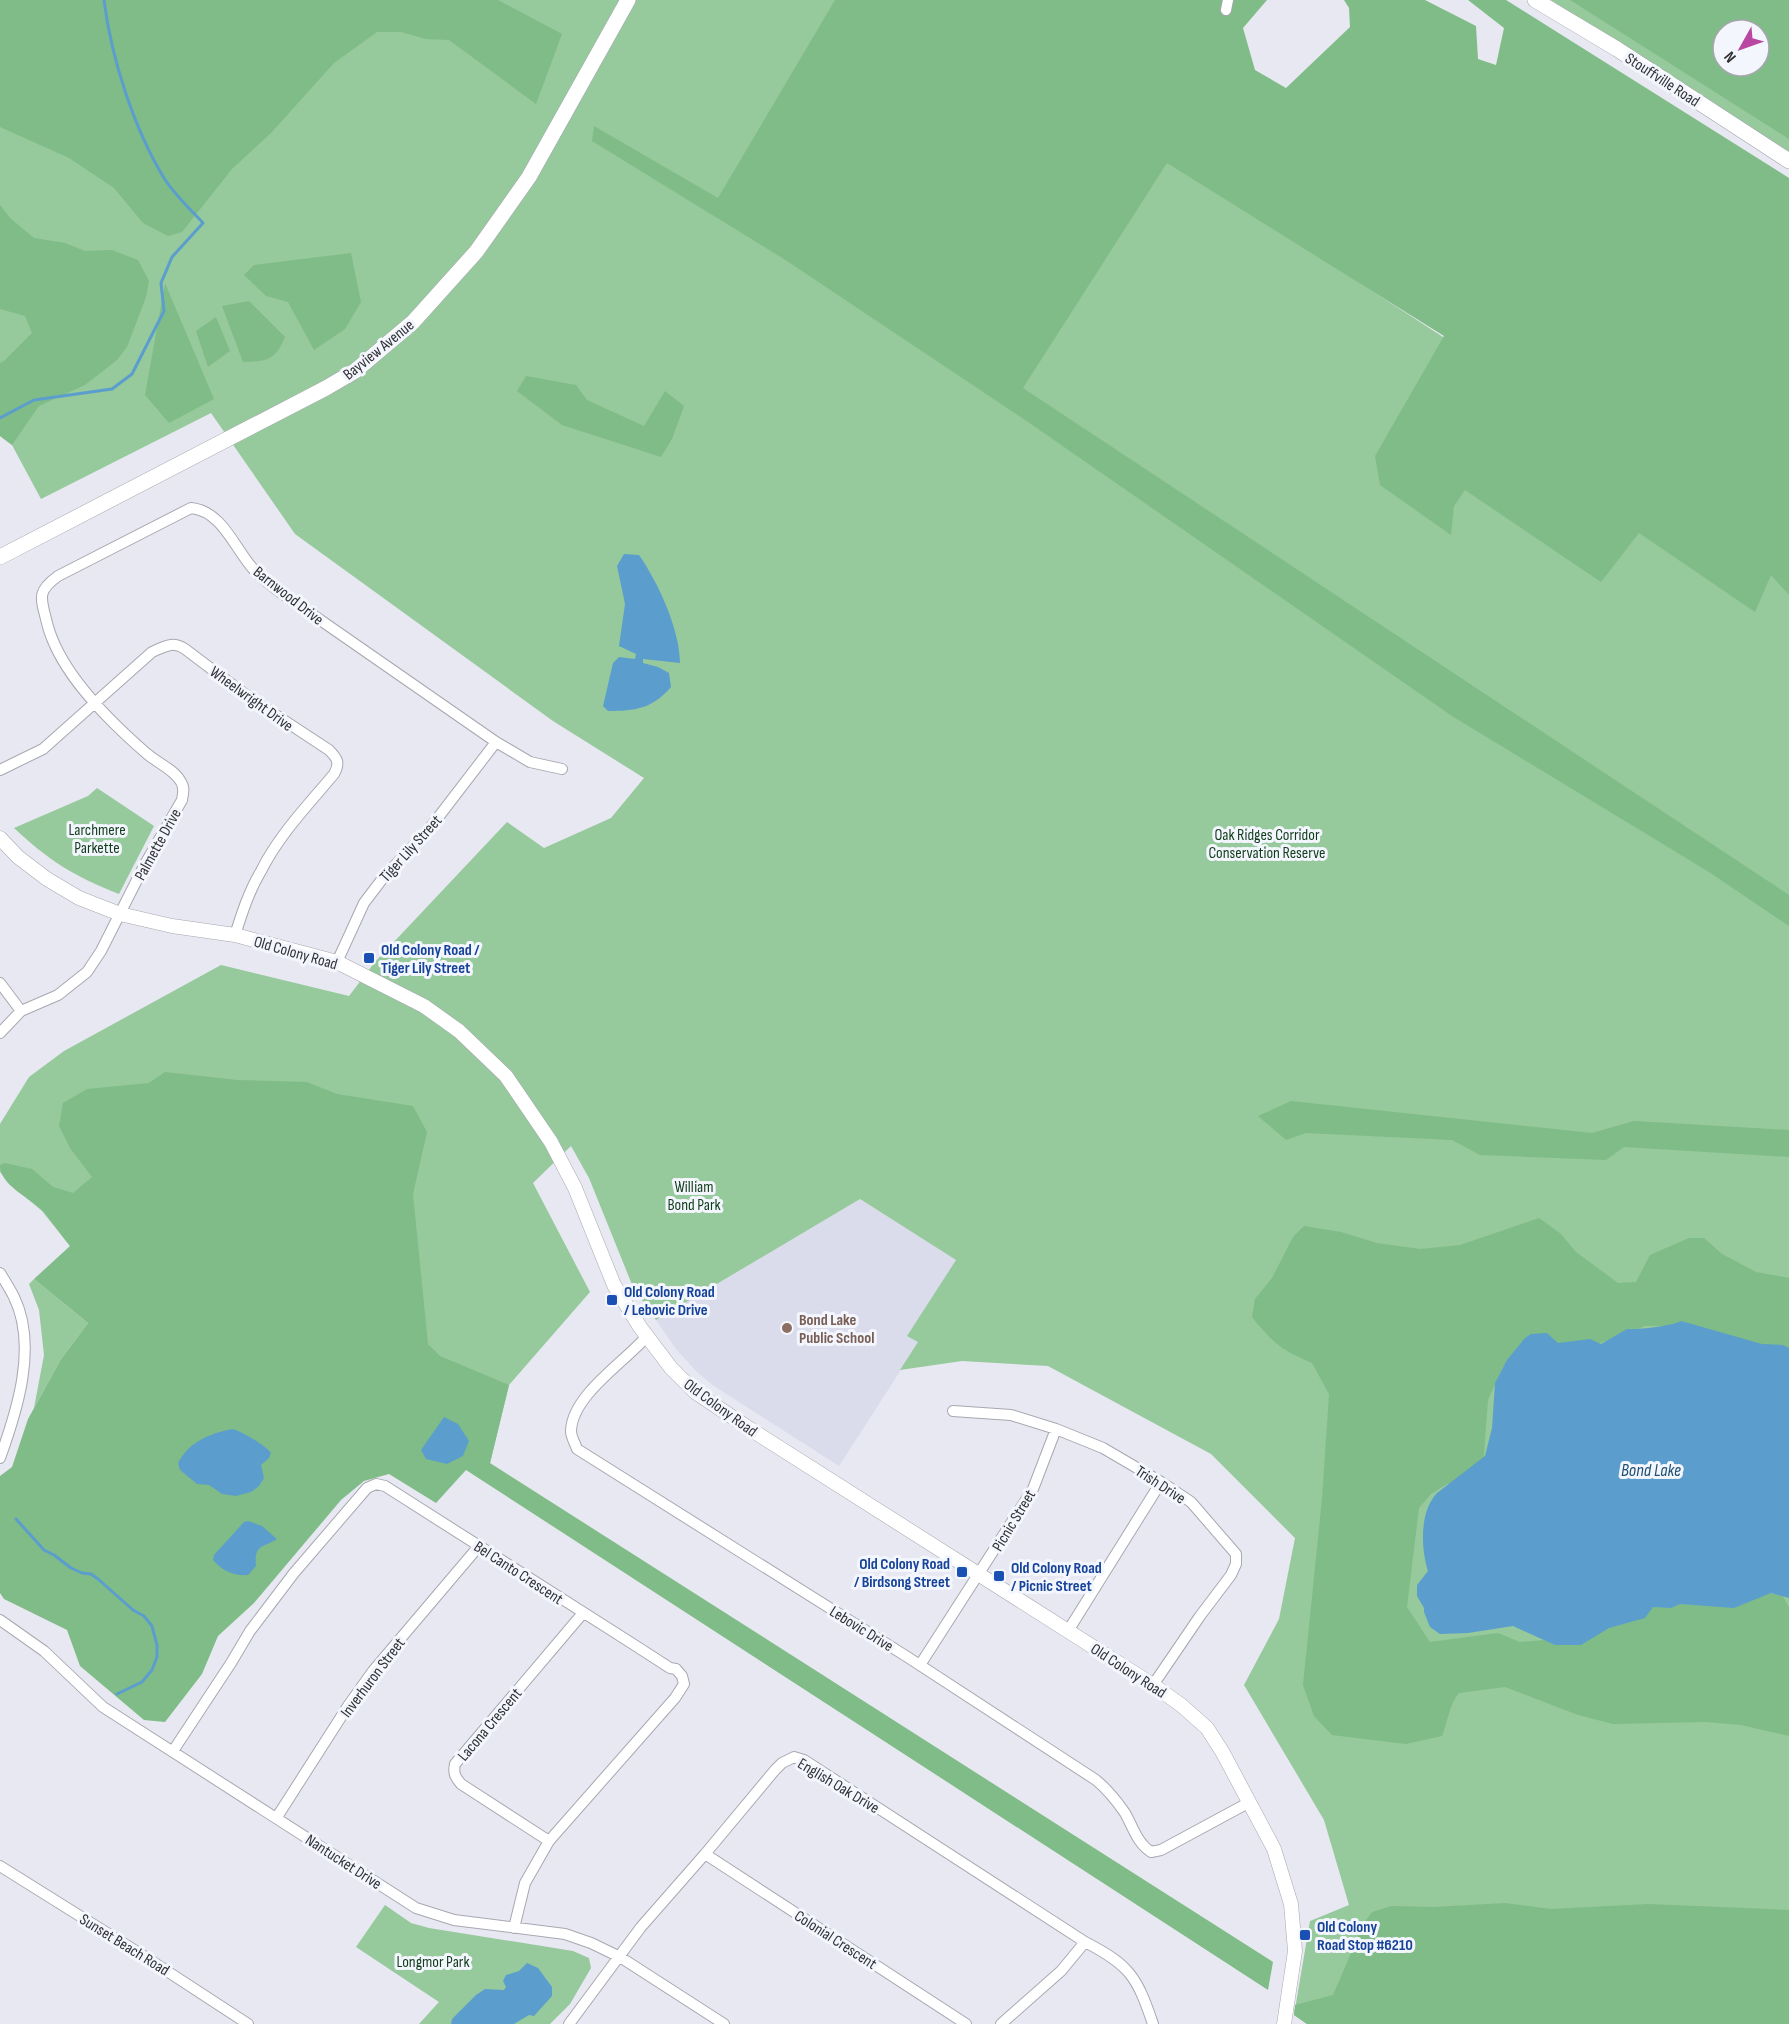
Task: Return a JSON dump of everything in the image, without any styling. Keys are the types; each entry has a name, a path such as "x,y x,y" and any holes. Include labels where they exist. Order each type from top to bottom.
{"main road":[{"name":"Bayview Avenue","path":"0,557 336,383 355,371 413,322 476,252 529,177 628,0"},
{"name":"Stouffville Road","path":"1535,0 1617,49 1789,162"}],"street":[{"name":"Barnwood Drive","path":"96,703 76,682 60,657 49,632 40,597 45,585 58,576 191,508 202,509 215,517 255,571 280,592 496,742 530,762 562,769"},
{"name":"Wheelwright Drive","path":"0,770 43,749 152,652 167,645 177,644 250,699 337,757 339,765 334,774 285,833 261,869 246,902 235,936"},
{"name":"Palmette Drive","path":"96,703 133,742 157,763 171,770 181,782 184,790 182,800 145,864 120,914"},
{"name":"Tiger Lily Street","path":"337,962 364,903 383,878 430,828 496,742"},
{"name":"Old Colony Road","path":"0,838 18,857 47,879 79,898 120,914 172,926 235,936 337,962 424,1006 459,1030 506,1076 550,1142 575,1188 614,1286 671,1368 695,1392 750,1430 1153,1685 1207,1728 1274,1849 1291,1905 1295,1951 1284,2024"},
{"path":"0,1033 21,1011 58,995 87,972 120,914"},
{"path":"0,983 21,1011"},
{"path":"0,1273 15,1299 24,1335 24,1372 0,1458"},
{"name":"Lebovic Drive","path":"647,1336 638,1347 596,1384 579,1407 573,1417 570,1433 577,1449 920,1665 1096,1780 1113,1795 1141,1846 1151,1852 1161,1850 1248,1803"},
{"name":"Trish Drive","path":"953,1411 1011,1415 1056,1429 1103,1448 1191,1502 1236,1554 1236,1564 1231,1575 1153,1685"},
{"name":"Picnic Street","path":"920,1665 1033,1489 1056,1429"},
{"path":"1068,1631 1161,1482"},
{"name":"Bel Canto Crescent","path":"172,1751 231,1663 249,1631 294,1573 367,1488 376,1484 386,1486 670,1668 676,1669 682,1676 684,1683 675,1698 549,1841 525,1883 514,1928"},
{"name":"Inverhuron Street","path":"277,1817 373,1671 479,1546"},
{"name":"Lacona Crescent","path":"549,1841 460,1784 455,1777 455,1764 583,1613"},
{"name":"Nantucket Drive","path":"0,1620 44,1651 103,1707 416,1908 454,1920 565,1935 591,1943 620,1957 724,2024"},
{"name":"English Oak Drive","path":"569,2024 641,1927 775,1770 782,1763 794,1757 812,1765 1085,1942 1109,1954 1129,1972 1142,1993 1153,2024"},
{"name":"Colonial Crescent","path":"705,1854 966,2024"},
{"name":"Sunset Beach Road","path":"0,1866 147,1958 236,2021 248,2024"},
{"path":"1001,2024 1061,1971 1085,1942"}],"shaded area":[{"name":"Bond Lake Public School","path":"860,1199 956,1260 908,1335 919,1342 839,1466 714,1386 697,1372 676,1349 656,1320"}],"green space":[{"name":"Oak Ridges Corridor Conservation Reserve","path":"0,0 923,0 1789,561 1789,2024 1307,2024 1294,2015 1310,1921 1349,1905 1324,1820 1244,1685 1279,1619 1295,1538 1211,1454 1048,1366 962,1361 900,1370 918,1342 907,1336 956,1260 860,1199 656,1320 633,1287 589,1178 571,1146 533,1183 590,1292 509,1385 490,1463 70,1246 42,1211 9,1183 0,1172 0,1124 29,1077 64,1051 221,965 349,996 375,962 507,822 544,848 611,818 644,778 553,721 295,534 211,413 41,499 12,445 0,436"},
{"path":"0,0 498,0 562,34 536,104 449,40 426,39 401,32 377,32 334,63 271,133 232,169 182,232 168,236 143,223 114,188 69,158 0,127"},
{"path":"835,0 1267,0 1243,28 1255,70 1286,88 1350,27 1349,8 1344,0 1425,0 1476,26 1478,59 1496,65 1504,28 1468,0 1506,0 1789,178 1789,595 1771,575 1755,612 1639,533 1601,582 1465,490 1454,506 1451,535 1380,485 1375,456 1444,336 1167,163 1023,388 1789,895 1789,926 1709,872 1452,716 1028,422 787,261 592,141 594,126 718,198"},
{"path":"1551,0 1789,0 1789,155"},
{"path":"1570,0 1789,0 1789,139"},
{"path":"0,205 10,218 34,238 65,243 85,251 112,250 138,260 149,281 146,297 127,347 117,360 85,385 39,406 12,445 0,436 0,363 32,333 25,316 0,309"},
{"path":"351,253 361,302 345,329 314,350 288,302 266,296 244,275 254,265"},
{"path":"165,283 214,399 169,423 145,395"},
{"path":"249,301 285,337 278,351 269,358 243,362 222,306"},
{"path":"216,317 230,351 208,367 196,331"},
{"path":"526,376 576,385 587,400 644,426 665,391 684,406 672,439 661,457 562,425 517,391"},
{"name":"Larchmere Parkette","path":"97,788 154,826 119,894 63,867 14,828 88,796"},
{"path":"165,1072 237,1080 307,1082 337,1094 413,1106 427,1132 413,1194 428,1344 440,1356 509,1385 490,1463 1273,1962 1268,1990 466,1470 436,1503 389,1474 364,1481 341,1500 254,1603 218,1636 202,1674 165,1722 144,1720 80,1666 67,1630 4,1599 0,1593 0,1476 12,1467 28,1419 61,1359 88,1323 34,1279 70,1246 44,1212 10,1185 1,1172 0,1165 5,1163 32,1169 53,1187 73,1193 92,1177 70,1148 59,1126 63,1103 87,1089 149,1083"},
{"path":"1291,1101 1592,1133 1634,1121 1789,1130 1789,1157 1624,1147 1606,1160 1480,1155 1452,1140 1306,1133 1286,1140 1258,1116"},
{"path":"1539,1218 1561,1234 1576,1252 1618,1283 1636,1282 1650,1255 1689,1238 1704,1238 1722,1254 1756,1272 1789,1278 1789,1361 1681,1326 1645,1326 1576,1352 1503,1367 1488,1400 1483,1467 1472,1480 1447,1484 1431,1494 1419,1508 1407,1607 1430,1642 1498,1633 1520,1642 1545,1640 1687,1592 1762,1592 1782,1595 1789,1607 1789,1736 1741,1725 1706,1722 1613,1724 1578,1715 1505,1687 1459,1693 1451,1708 1442,1736 1406,1744 1332,1735 1314,1716 1303,1685 1322,1499 1329,1394 1312,1363 1278,1345 1252,1317 1255,1299 1272,1278 1293,1237 1304,1226 1341,1232 1377,1243 1420,1249 1460,1245"},
{"path":"34,1279 88,1323 61,1359 34,1408 44,1355 39,1310 29,1284"},
{"path":"1505,1903 1551,1909 1648,1904 1789,1910 1789,2024 1307,2024 1294,2015 1295,2005 1333,1995 1364,1923 1372,1912 1392,1906 1433,1907"},
{"name":"Longmor Park","path":"385,1905 411,1923 429,1928 573,1951 589,1958 591,1968 570,2004 550,2024 419,2024 439,2002 356,1947"}],"water":[{"path":"624,554 639,555 653,579 672,621 680,663 643,659 643,663 669,673 671,687 650,704 635,709 608,711 603,706 613,663 619,657 635,659 636,654 619,646 625,604 617,566"},
{"name":"Bond Lake","path":"1681,1321 1762,1344 1783,1345 1789,1348 1789,1598 1771,1593 1734,1608 1680,1604 1671,1608 1653,1607 1645,1618 1609,1628 1581,1645 1555,1645 1513,1626 1468,1633 1440,1634 1430,1627 1424,1608 1417,1596 1417,1585 1428,1571 1423,1542 1427,1510 1437,1493 1485,1456 1492,1428 1495,1383 1507,1360 1525,1338 1531,1334 1547,1333 1558,1343 1590,1339 1601,1344 1627,1329 1654,1327"},
{"path":"444,1417 458,1424 469,1441 463,1456 447,1464 426,1459 421,1450"},
{"path":"232,1429 253,1439 271,1453 261,1465 264,1478 259,1486 251,1492 236,1496 222,1494 209,1485 197,1484 180,1470 178,1463 194,1444 216,1433"},
{"path":"248,1521 262,1526 277,1539 258,1550 256,1566 248,1575 233,1574 224,1570 213,1560 214,1555 244,1522"},
{"path":"527,1963 538,1968 552,1987 552,1996 534,2016 529,2015 514,2024 451,2024 452,2019 476,1995 485,1989 504,1990 506,1987 503,1981 506,1975 519,1971"}],"waterway":[{"path":"0,418 34,400 112,389 132,374 164,311 161,283 172,257 203,223 168,184 143,138 118,68 104,0"},
{"path":"16,1519 44,1550 71,1568 91,1574 133,1610 144,1616 152,1626 157,1645 157,1657 152,1670 142,1682 117,1694"}],"place":[{"name":"Old Colony Road / Tiger Lily Street","path":"369,958"},
{"name":"Old Colony Road / Lebovic Drive","path":"612,1300"},
{"name":"Bond Lake Public School","path":"787,1328"},
{"name":"Old Colony Road / Birdsong Street","path":"962,1572"},
{"name":"Old Colony Road / Picnic Street","path":"999,1576"},
{"name":"Old Colony Road Stop #6210","path":"1305,1935"}],"park label":[{"name":"William Bond Park","path":"694,1195"}]}
